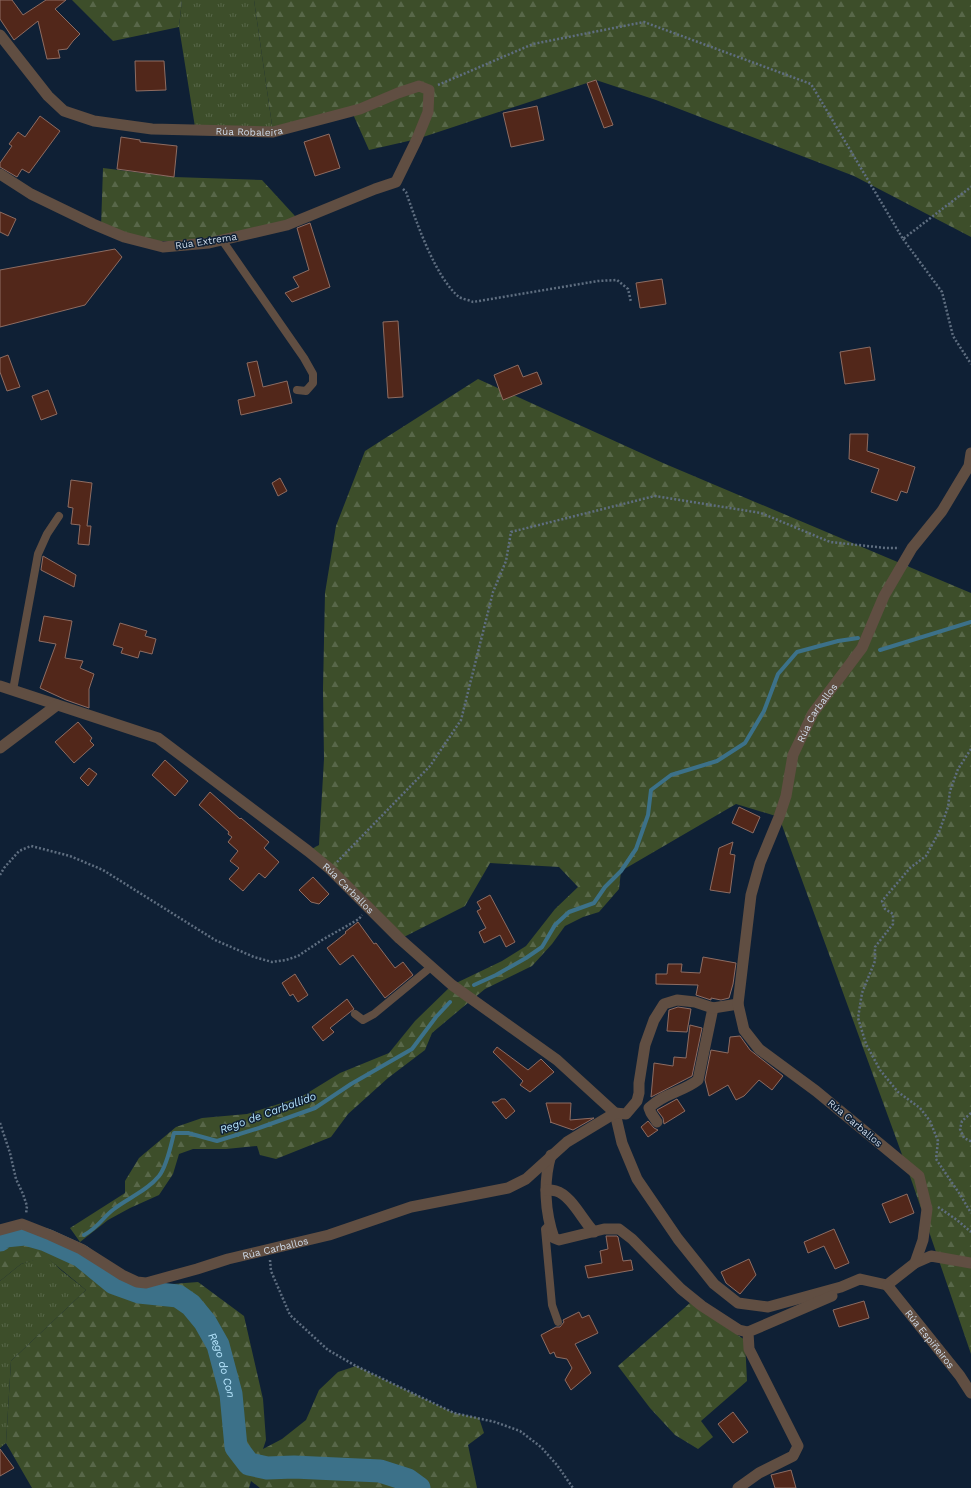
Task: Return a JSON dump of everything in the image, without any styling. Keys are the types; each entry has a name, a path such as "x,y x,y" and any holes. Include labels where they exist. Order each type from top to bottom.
{"street":[{"name":"Rúa Robaleira","path":"0,34 48,96 64,111 94,121 152,129 273,132 360,110 398,93 420,86 429,90"},
{"path":"396,182 417,139 428,112 429,90"},
{"name":"Rúa Extrema","path":"0,174 30,194 94,224 124,237 163,247 209,243 287,225 375,188 396,182"},
{"name":"Rúa Carballos","path":"915,1263 923,1240 927,1209 919,1176 816,1091 759,1049 744,1030 738,1004 751,895 760,863 786,796 793,755 813,713 862,648 884,596 912,548 942,511 969,466 971,453"},
{"name":"Rúa Carballos","path":"0,686 158,738 330,869 431,967 452,985 472,1001 556,1060 615,1113"},
{"path":"0,748 57,705"},
{"name":"Rúa Carballos","path":"22,1224 81,1249 113,1270 137,1282 146,1283 197,1269 228,1258 270,1250 329,1235 411,1207 508,1188 526,1179 566,1142 615,1113 626,1114 637,1101 640,1093 639,1083 645,1045 654,1020 664,1004 677,1000 695,1002 713,1008 738,1004"},
{"path":"657,1122 649,1108 657,1100 692,1085 698,1080 713,1008"},
{"path":"615,1113 622,1143 637,1179 678,1240 714,1284 738,1302 768,1307 842,1287 860,1279 887,1285 915,1263 931,1256 971,1263"},
{"path":"551,1155 548,1168 546,1201 554,1238 559,1240 604,1230 619,1229 632,1239 681,1288 702,1306 739,1330 748,1332 836,1295 842,1287"},
{"path":"546,1190 557,1191 571,1202 594,1232"},
{"path":"0,1230 22,1224"},
{"name":"Rúa Espiñeiros","path":"887,1285 897,1295 960,1376 971,1393"},
{"path":"738,1488 759,1473 793,1456 798,1446 749,1349 748,1332"}],"lane":[{"path":"222,240 304,358 313,374 313,383 306,391 297,390"},
{"path":"13,690 38,554 47,534 58,516"},
{"path":"355,1014 358,1018 363,1020 374,1014 431,967"},
{"path":"550,1225 544,1229 552,1305 558,1322"}],"path":[{"path":"429,90 533,44 644,22 811,84 903,239 942,292 953,336 971,364"},
{"path":"396,182 406,192 418,226 445,281 460,298 473,302 598,281 617,280 628,289 631,302"},
{"path":"903,239 971,187"},
{"path":"330,869 430,766 460,720 493,592 506,561 511,532 655,496 761,512 830,542 886,548 912,548"},
{"path":"971,749 958,769 950,791 948,807 939,832 926,856 910,868 882,901 885,909 893,914 893,924 875,947 875,961 862,993 858,1018 866,1044 880,1070 898,1092 920,1108 930,1121 938,1141 936,1159 971,1213"},
{"path":"0,875 4,868 19,851 30,846 70,856 103,870 215,940 254,957 272,962 298,956 322,940 359,919 368,907"},
{"path":"971,1112 962,1121 960,1128 964,1138 970,1141 971,1140"},
{"path":"0,1123 10,1153 16,1179 27,1206 22,1224"},
{"path":"925,1202 943,1209 971,1232"},
{"path":"270,1250 271,1271 290,1315 328,1350 356,1366 454,1413 495,1422 520,1431 541,1447 557,1465 573,1488"}],"green space":[{"path":"72,0 182,0 179,27 113,41"},
{"path":"182,0 254,0 273,132 195,127 179,27"},
{"path":"254,0 971,0 971,237 854,176 656,100 596,80 417,139 369,150 352,112 273,132"},
{"path":"103,168 174,177 262,180 295,216 287,225 217,241 138,241 101,227"},
{"path":"478,379 663,463 971,593 971,1354 912,1182 779,817 736,804 621,871 619,889 599,912 583,917 565,926 552,944 532,966 485,989 432,1033 425,1050 388,1078 348,1114 331,1137 276,1159 260,1155 257,1146 226,1149 193,1149 179,1154 173,1174 159,1195 108,1220 80,1242 70,1228 125,1193 125,1181 139,1158 176,1127 202,1118 247,1114 301,1097 340,1073 389,1053 415,1021 452,985 502,961 526,946 555,909 578,887 559,867 490,863 465,906 400,939 308,851 319,845 324,759 323,689 325,593 336,526 365,451"},
{"path":"22,1230 48,1239 82,1255 97,1267 134,1287 198,1282 244,1316 263,1399 266,1440 263,1449 282,1439 306,1420 319,1390 338,1372 356,1366 454,1413 479,1418 484,1433 468,1445 477,1488 260,1488 251,1481 249,1488 32,1488 6,1443 11,1361 86,1290 46,1257 21,1264 0,1281 0,1235"},
{"path":"46,1256 86,1290 11,1361 6,1443 0,1448 0,1281 21,1264"},
{"path":"690,1303 745,1340 747,1381 701,1421 713,1437 698,1449 675,1435 650,1408 618,1366"}],"building":[{"path":"0,0 12,0 23,15 46,0 66,0 55,9 80,34 67,49 58,50 60,58 47,59 38,21 14,40 0,19"},
{"path":"135,61 164,61 166,90 136,91"},
{"path":"596,80 613,125 604,128 587,83"},
{"path":"537,106 544,140 511,147 503,113"},
{"path":"40,116 60,131 29,173 22,169 17,177 0,167 0,163 12,146 9,144 18,132 25,137"},
{"path":"329,134 340,168 315,176 304,142"},
{"path":"121,137 140,140 140,142 177,146 174,177 117,169"},
{"path":"0,212 16,219 8,236 0,232"},
{"path":"310,223 330,287 292,302 285,293 299,287 293,277 309,270 297,228"},
{"path":"115,249 122,257 85,305 0,327 0,270"},
{"path":"662,279 666,304 640,308 636,283"},
{"path":"398,321 403,397 388,398 383,322"},
{"path":"870,347 875,380 845,384 840,352"},
{"path":"8,355 20,387 7,391 0,372 0,358"},
{"path":"257,361 263,387 287,381 292,403 241,415 238,400 255,396 247,363"},
{"path":"518,365 523,377 537,372 542,384 503,400 494,375"},
{"path":"48,390 57,414 41,420 32,396"},
{"path":"850,434 868,434 867,451 915,467 907,493 901,491 897,501 871,492 879,469 849,459"},
{"path":"280,478 287,491 278,496 272,483"},
{"path":"71,480 92,483 87,526 91,526 89,545 78,544 80,525 71,524 73,508 68,507"},
{"path":"43,556 76,575 74,587 41,570"},
{"path":"44,616 72,621 65,658 83,661 80,668 94,674 89,689 89,708 66,700 40,688 56,644 39,641"},
{"path":"120,623 147,631 145,636 156,639 152,654 140,651 138,658 121,653 123,648 113,645"},
{"path":"78,722 92,738 90,741 94,745 74,763 55,742"},
{"path":"165,760 188,781 175,796 152,775"},
{"path":"89,768 97,774 88,786 80,778"},
{"path":"210,792 240,819 241,818 269,842 264,848 279,862 265,878 259,873 243,891 229,879 239,868 230,861 238,851 228,842 232,837 228,834 229,832 199,805"},
{"path":"739,807 760,817 753,833 732,823"},
{"path":"733,842 730,854 735,855 730,893 710,890 719,848"},
{"path":"313,877 329,894 319,904 311,902 299,890"},
{"path":"490,895 515,942 506,947 500,935 484,943 479,932 486,928 477,911 481,909 477,902"},
{"path":"358,922 374,944 376,943 395,968 403,962 413,975 385,998 353,955 340,965 327,948"},
{"path":"703,957 736,963 729,998 721,1000 711,998 711,1000 696,995 698,985 656,984 656,974 667,974 668,964 682,964 681,972 700,973"},
{"path":"295,974 308,995 298,1002 293,994 290,996 282,983"},
{"path":"347,999 354,1009 330,1028 334,1032 323,1041 312,1027"},
{"path":"678,1007 691,1009 687,1032 667,1031 669,1010"},
{"path":"690,1025 702,1028 692,1076 651,1097 654,1063 673,1066 674,1057 686,1058"},
{"path":"740,1036 750,1050 783,1076 772,1090 759,1080 744,1096 736,1100 728,1085 709,1096 705,1080 711,1050 728,1053 730,1037"},
{"path":"497,1047 528,1070 541,1059 554,1072 530,1092 520,1085 523,1081 493,1052"},
{"path":"501,1099 505,1099 515,1111 506,1119 492,1102 497,1102"},
{"path":"677,1099 685,1111 664,1124 663,1118 657,1110"},
{"path":"546,1103 571,1103 570,1120 594,1118 573,1130 550,1122"},
{"path":"648,1121 658,1130 648,1137 641,1127"},
{"path":"907,1194 914,1213 890,1223 882,1204"},
{"path":"834,1229 849,1263 835,1269 824,1246 808,1253 804,1242"},
{"path":"606,1236 618,1237 623,1261 631,1260 633,1270 588,1278 585,1266 602,1263 600,1251 608,1249"},
{"path":"749,1259 756,1275 740,1294 726,1283 721,1272"},
{"path":"864,1301 869,1318 839,1327 833,1310"},
{"path":"579,1312 582,1318 589,1315 598,1333 575,1344 591,1373 571,1390 565,1380 572,1368 567,1359 556,1357 554,1352 550,1354 541,1335 556,1327 560,1327 564,1322 563,1320"},
{"path":"733,1412 748,1432 733,1443 718,1424"},
{"path":"0,1449 14,1468 0,1476"},
{"path":"791,1470 796,1488 775,1488 771,1475"}],"waterway":[{"name":"Rego de Carballido","path":"880,650 971,622"},
{"name":"Rego de Carballido","path":"474,985 496,975 526,958 542,947 555,925 569,912 594,903 605,887 621,871 636,849 648,815 651,790 671,775 717,761 745,743 764,711 778,674 797,652 838,641 858,638"},
{"name":"Rego de Carballido","path":"84,1235 93,1229 119,1205 149,1186 159,1176 166,1161 174,1133 188,1133 217,1141 315,1108 351,1084 412,1049 436,1017 450,1002"},
{"name":"Rego do Con","path":"0,1240 5,1236 25,1234 46,1240 81,1256 114,1283 139,1292 178,1296 191,1305 205,1322 218,1345 231,1394 236,1447 249,1464 267,1468 294,1467 380,1471 408,1480 419,1488"}]}
